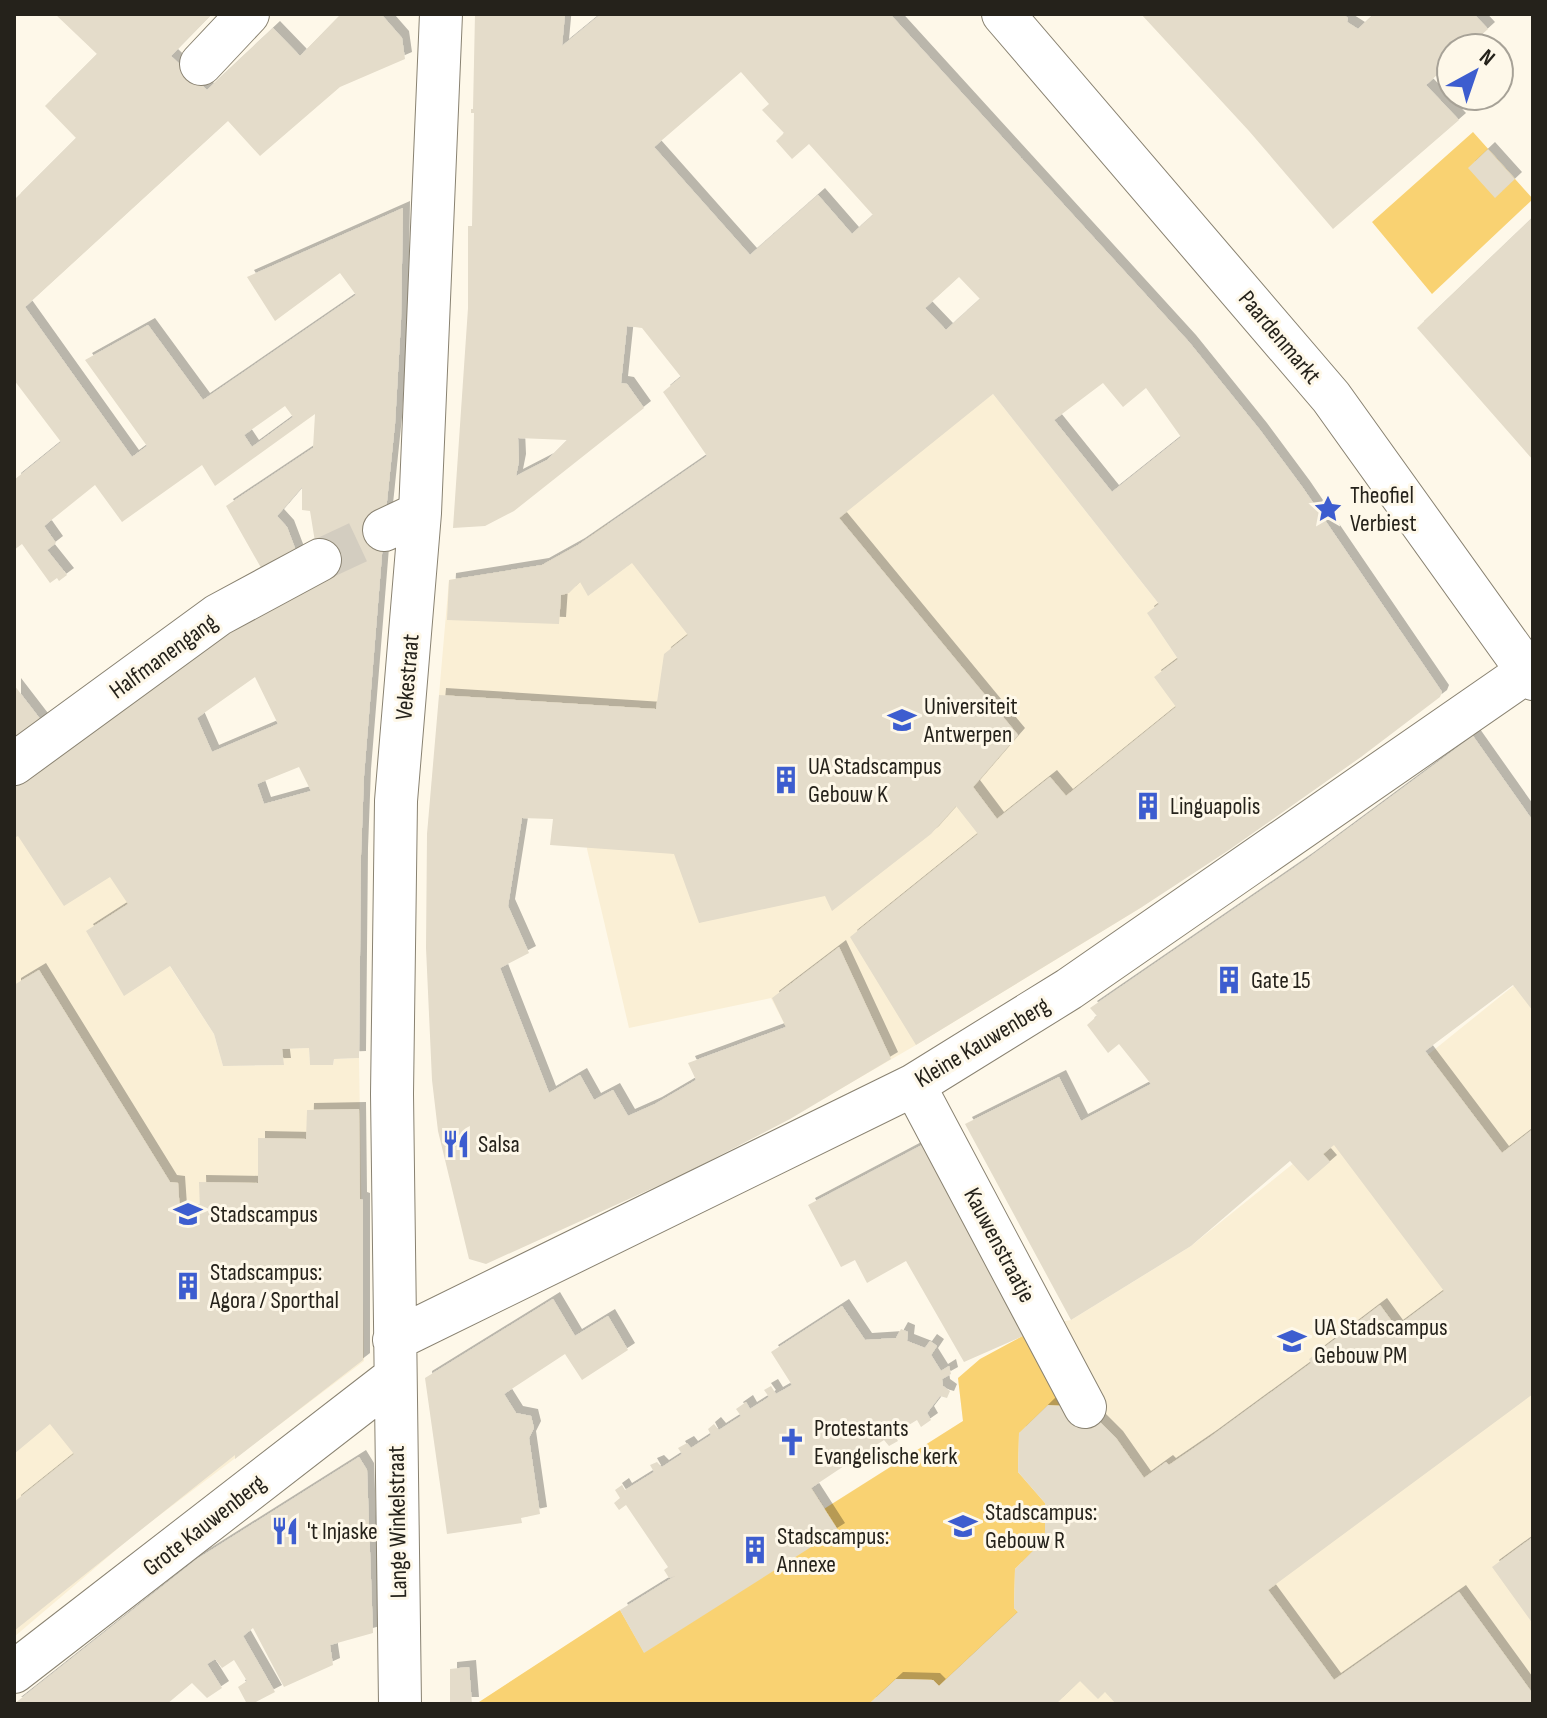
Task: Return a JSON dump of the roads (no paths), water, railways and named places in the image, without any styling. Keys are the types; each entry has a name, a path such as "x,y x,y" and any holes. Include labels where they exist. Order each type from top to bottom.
{"street":[{"path":"201,64 248,14"},
{"name":"Vekestraat","path":"394,1358 392,1094 402,521 441,14"},
{"name":"Paardenmarkt","path":"1011,17 1331,397 1530,675"},
{"name":"Halfmanengang","path":"14,764 218,615 320,560"},
{"name":"Kleine Kauwenberg","path":"394,1358 914,1085 1069,989 1530,675"},
{"name":"Kauwenstraatje","path":"914,1085 1085,1407"},
{"name":"Grote Kauwenberg","path":"14,1672 394,1358"},
{"name":"Lange Winkelstraat","path":"394,1358 400,1704"}],"tunnel":[{"path":"320,560 384,530"}],"place":[{"name":"Theofiel Verbiest","path":"1328,509"},
{"name":"Universiteit Antwerpen","path":"902,720"},
{"name":"UA Stadscampus Gebouw K","path":"786,780"},
{"name":"Linguapolis","path":"1148,806"},
{"name":"Gate 15","path":"1229,980"},
{"name":"Salsa","path":"456,1144"},
{"name":"Stadscampus","path":"188,1214"},
{"name":"Stadscampus: Agora / Sporthal","path":"188,1286"},
{"name":"UA Stadscampus Gebouw PM","path":"1292,1341"},
{"name":"Protestants Evangelische kerk","path":"792,1442"},
{"name":"Stadscampus: Gebouw R","path":"963,1526"},
{"name":"'t Injaske","path":"285,1531"},
{"name":"Stadscampus: Annexe","path":"755,1550"}]}
